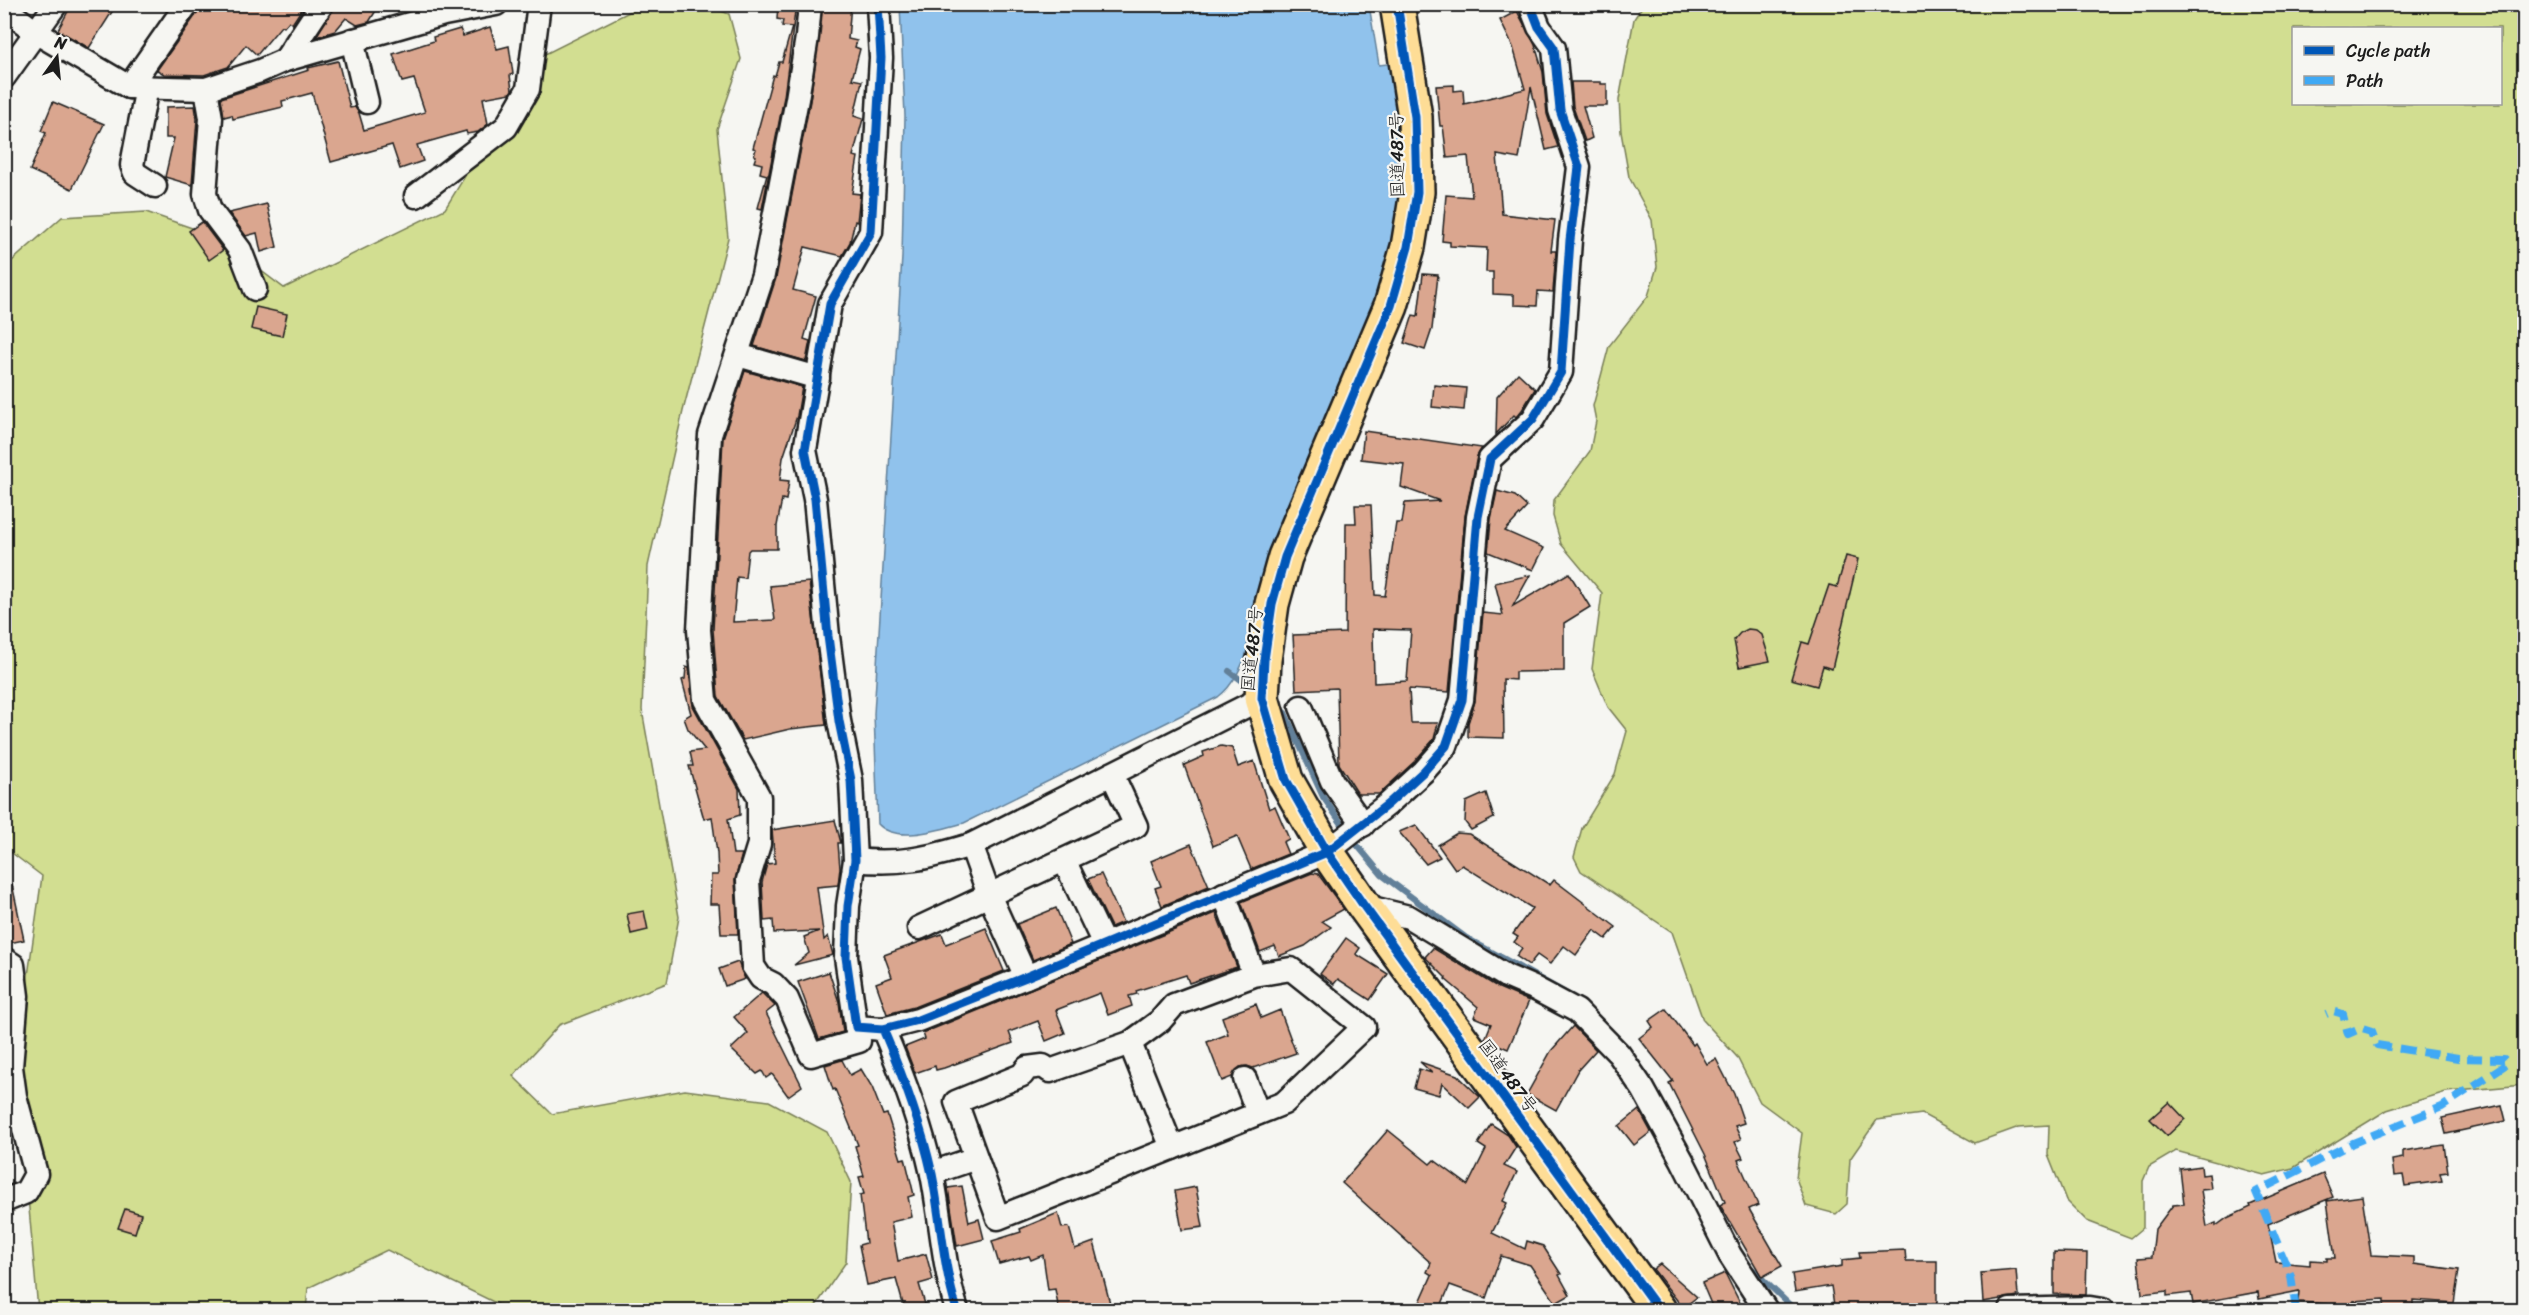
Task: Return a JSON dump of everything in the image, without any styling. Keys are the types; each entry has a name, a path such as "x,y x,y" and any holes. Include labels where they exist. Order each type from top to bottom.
{"highway":[{"name":"国道487号","path":"1397,4 1415,117 1418,192 1407,247 1391,306 1286,557 1272,604 1264,660 1262,698 1286,780 1327,852 1659,1311"}],"street":[{"path":"4,77 56,4"},
{"path":"155,186 135,173 132,165 138,87 187,4"},
{"path":"285,60 322,4"},
{"path":"4,8 37,33 138,87 206,89 285,60 442,9 496,4"},
{"path":"416,196 506,127 528,89 538,4"},
{"path":"810,4 797,99 763,275 710,435 699,630 705,700 759,797 759,844 748,880 753,966 761,978 772,984 787,999 811,1055 859,1041 846,957 848,906 855,860 851,780 839,721 828,636 815,498 805,450 830,304 871,232 882,58 878,4"},
{"path":"856,1027 883,1029 918,1020 1327,852 1363,825 1424,771 1446,746 1462,700 1478,518 1490,459 1533,419 1561,372 1570,240 1579,167 1560,110 1554,48 1539,27 1530,4"},
{"path":"352,40 366,102"},
{"path":"206,89 211,118 205,194 210,210 240,250 255,289"},
{"path":"738,355 818,378"},
{"path":"855,860 884,864 930,857 971,845 1262,698"},
{"path":"1301,707 1332,781 1363,825"},
{"path":"919,928 1136,826 1112,774"},
{"path":"971,845 989,895 1026,977"},
{"path":"1064,860 1104,944"},
{"path":"1224,894 1254,975"},
{"path":"1364,906 1408,917 1506,976 1577,1011 1619,1054 1643,1089 1730,1255 1766,1311"},
{"path":"4,959 13,965 17,996 11,1067 15,1096 36,1174 26,1192 4,1201"},
{"path":"1291,969 1364,1027 1284,1102 998,1218 956,1102 1022,1075 1027,1068 1043,1066 1050,1071 1130,1043 1161,1021 1174,1005 1254,975 1291,969"},
{"path":"883,1029 904,1077 932,1173 949,1284 957,1311"},
{"path":"1130,1043 1172,1148"},
{"path":"1245,1079 1258,1113"},
{"path":"932,1173 976,1158"},
{"path":"2010,1311 2090,1308 2102,1311"}],"green space":[{"path":"643,5 706,5 729,14 741,59 717,129 728,238 683,411 648,566 642,710 679,917 667,983 559,1025 513,1076 552,1114 685,1090 769,1101 827,1132 851,1182 846,1262 813,1310 510,1310 387,1250 308,1288 306,1310 38,1310 16,1061 42,876 4,847 4,268 62,217 146,212 215,236 284,288 445,209 537,58"},
{"path":"1643,5 2524,5 2524,1085 2446,1092 2387,1110 2293,1168 2264,1175 2176,1151 2149,1167 2143,1181 2143,1228 2131,1238 2087,1221 2066,1200 2048,1155 2049,1125 2019,1127 1975,1143 1922,1114 1877,1120 1850,1159 1847,1204 1836,1214 1806,1206 1796,1178 1802,1133 1760,1102 1737,1057 1703,1020 1672,932 1581,871 1574,857 1582,828 1615,774 1627,731 1608,707 1592,669 1602,593 1561,544 1553,516 1554,500 1590,451 1596,421 1593,406 1609,346 1648,296 1657,267 1652,220 1629,177 1621,132 1619,100 1634,19"}],"water":[{"path":"900,5 1369,5 1379,65 1396,63 1408,172 1381,299 1251,643 1242,665 1229,686 1218,697 964,823 907,834 886,830 878,824 874,714 902,257 905,116"}],"building":[{"path":"72,4 117,4 89,48 58,30"},
{"path":"200,4 305,4 292,24 289,21 284,27 281,26 257,55 246,45 228,67 204,75 164,74 157,70 198,12"},
{"path":"335,4 380,4 369,22 357,25 346,18 335,31 316,37"},
{"path":"778,4 796,4 784,97 762,209 758,208 767,175 760,173 762,164 754,162 756,149 753,148 773,75 775,76 779,62 782,62 792,27 782,26 783,20 777,19"},
{"path":"823,4 851,4 848,39 857,41 855,47 860,49 852,79 862,81 854,116 863,119 853,156 858,157 852,193 860,194 857,222 855,221 850,242 842,256 805,247 793,290 816,296 804,339 810,341 806,361 754,346 776,278 810,101"},
{"path":"1517,11 1535,45 1543,72 1547,114 1558,147 1546,150 1531,87 1519,159 1497,155 1502,214 1555,220 1551,251 1556,251 1553,292 1538,291 1537,306 1514,305 1514,295 1493,294 1493,272 1486,272 1487,248 1450,246 1450,242 1442,241 1446,195 1472,197 1468,156 1447,158 1443,126 1440,126 1436,86 1454,85 1454,91 1463,90 1464,104 1525,89 1513,47 1500,20"},
{"path":"490,27 497,49 509,46 513,74 510,75 512,90 510,93 483,98 488,124 478,132 467,134 466,131 417,145 423,161 400,169 392,145 331,162 312,93 282,101 283,107 233,119 232,115 224,117 221,98 309,70 308,68 338,61 350,108 355,107 359,113 364,130 425,112 414,79 402,82 393,54 434,41 433,37 460,29 463,36"},
{"path":"1571,82 1607,84 1607,106 1583,106 1592,138 1585,141 1573,107"},
{"path":"53,102 104,124 72,189 30,170 46,133 41,131"},
{"path":"195,106 197,119 192,185 165,177 174,138 166,138 166,107"},
{"path":"267,204 277,247 261,252 257,233 246,236 229,213"},
{"path":"202,222 223,250 209,260 189,231"},
{"path":"1423,274 1438,275 1432,329 1425,350 1404,343 1413,315 1418,316"},
{"path":"256,307 287,314 282,336 251,329"},
{"path":"745,371 802,387 797,416 783,458 780,480 789,481 786,500 782,499 777,526 777,549 750,549 748,551 745,578 737,577 733,622 775,620 770,586 809,582 826,725 790,729 743,740 718,696 713,630 723,438"},
{"path":"1518,373 1535,389 1516,417 1514,415 1496,434 1497,397"},
{"path":"1434,385 1466,388 1464,410 1432,407"},
{"path":"1364,431 1482,448 1477,456 1465,516 1449,692 1409,689 1411,723 1438,723 1434,739 1414,762 1379,794 1358,794 1339,764 1337,688 1296,690 1293,635 1345,633 1346,523 1356,523 1355,505 1371,505 1375,595 1385,596 1396,523 1402,523 1405,503 1440,501 1401,487 1404,464 1361,459","holes":["1373,629 1411,630 1407,681 1374,683"]},
{"path":"1497,491 1515,496 1527,507 1505,531 1544,548 1533,570 1488,552 1491,519"},
{"path":"1846,556 1858,559 1832,669 1823,666 1817,686 1791,679 1802,642 1809,644 1829,585 1837,587"},
{"path":"1569,573 1590,607 1564,623 1564,671 1515,672 1515,680 1503,679 1504,738 1468,737 1468,723 1475,701 1483,613 1503,615 1495,583 1530,575 1513,606"},
{"path":"1748,629 1756,630 1762,635 1770,661 1739,667 1734,640"},
{"path":"686,667 689,668 693,706 739,789 740,815 728,819 733,854 742,854 735,880 738,934 721,934 719,904 710,904 711,875 718,875 717,853 712,817 704,819 689,766 693,766 690,752 705,750 688,729 684,718 691,714 682,680 685,679"},
{"path":"1221,746 1232,748 1238,767 1254,761 1269,809 1275,806 1289,839 1283,842 1288,854 1251,869 1237,836 1213,846 1184,765 1204,756 1203,752"},
{"path":"1486,793 1494,818 1471,830 1465,822 1466,802"},
{"path":"835,820 841,843 838,843 840,868 838,885 817,887 824,940 828,936 833,955 794,965 809,953 804,937 819,931 774,933 773,920 764,921 762,882 767,864 775,863 772,830"},
{"path":"1416,825 1440,857 1426,864 1399,832"},
{"path":"1457,833 1469,834 1550,885 1554,880 1616,927 1606,939 1594,930 1576,955 1564,946 1550,964 1537,955 1529,965 1516,956 1522,948 1514,942 1518,937 1513,934 1532,908 1462,865 1455,869 1438,845"},
{"path":"1191,844 1209,886 1162,906 1155,888 1161,886 1151,861"},
{"path":"1312,873 1318,874 1344,909 1322,921 1331,927 1305,946 1279,956 1275,946 1260,952 1241,902"},
{"path":"1101,874 1123,922 1111,927 1088,879"},
{"path":"12,884 24,940 4,944 4,885"},
{"path":"1056,908 1071,944 1033,960 1017,924"},
{"path":"644,911 648,930 631,934 627,914"},
{"path":"1216,913 1237,967 1189,983 1186,975 1136,991 1137,994 1129,996 1132,1006 1108,1015 1100,993 1056,1010 1065,1033 1046,1041 1038,1021 1009,1032 1013,1043 944,1068 936,1070 935,1066 915,1073 905,1047 925,1039 923,1033"},
{"path":"986,928 1004,971 914,1007 887,1014 876,983 892,977 884,955 942,934 946,944"},
{"path":"1346,938 1360,948 1356,954 1388,974 1370,1000 1338,979 1334,984 1320,974"},
{"path":"1433,948 1499,988 1529,1001 1508,1049 1485,1039 1491,1024 1474,1017 1478,1007 1445,979 1425,957"},
{"path":"738,962 745,979 725,986 719,969"},
{"path":"829,972 839,1002 843,1032 819,1039 798,982"},
{"path":"762,993 775,1006 766,1013 802,1086 788,1096 772,1074 766,1078 762,1071 757,1074 731,1049 748,1033 734,1017"},
{"path":"1256,1004 1261,1018 1280,1010 1296,1053 1253,1068 1240,1067 1232,1077 1222,1081 1207,1042 1228,1034 1222,1017"},
{"path":"1666,1009 1693,1045 1695,1043 1707,1064 1716,1059 1734,1094 1744,1123 1735,1126 1741,1139 1735,1142 1743,1158 1738,1160 1758,1205 1749,1209 1782,1266 1762,1277 1720,1205 1725,1202 1705,1154 1669,1083 1673,1081 1639,1038 1653,1027 1649,1021"},
{"path":"1573,1026 1596,1050 1578,1070 1556,1110 1527,1094 1551,1051"},
{"path":"842,1060 850,1075 861,1069 872,1087 883,1115 887,1114 901,1159 905,1158 914,1195 908,1197 912,1217 891,1222 898,1261 926,1254 933,1280 919,1284 927,1311 905,1311 896,1279 867,1285 859,1245 866,1243 860,1195 864,1194 859,1177 864,1176 855,1146 858,1145 835,1089 833,1090 825,1065"},
{"path":"1420,1062 1457,1075 1480,1097 1469,1108 1442,1083 1439,1095 1414,1088 1419,1069 1432,1073"},
{"path":"2169,1102 2185,1119 2167,1136 2150,1119"},
{"path":"2502,1105 2506,1121 2446,1134 2442,1118"},
{"path":"1639,1110 1651,1132 1634,1145 1619,1126"},
{"path":"1491,1124 1508,1135 1516,1147 1504,1166 1517,1172 1503,1201 1507,1203 1492,1233 1525,1249 1527,1241 1543,1246 1561,1274 1559,1275 1570,1295 1556,1303 1530,1265 1501,1256 1486,1298 1450,1285 1439,1311 1416,1311 1432,1275 1427,1272 1431,1263 1342,1183 1388,1130 1430,1164 1434,1160 1468,1185 1486,1149 1478,1144"},
{"path":"2444,1145 2448,1172 2440,1173 2442,1181 2405,1186 2403,1175 2394,1176 2392,1160 2403,1158 2403,1151"},
{"path":"2201,1166 2202,1175 2209,1174 2211,1189 2201,1190 2207,1227 2216,1223 2216,1226 2251,1207 2250,1205 2323,1174 2333,1197 2268,1224 2276,1262 2310,1265 2310,1260 2327,1261 2327,1258 2335,1258 2327,1201 2362,1196 2371,1255 2414,1257 2414,1264 2459,1270 2454,1303 2413,1300 2413,1308 2384,1307 2384,1299 2353,1301 2353,1306 2326,1306 2326,1304 2298,1302 2299,1291 2259,1299 2258,1292 2193,1304 2191,1293 2167,1296 2167,1291 2142,1294 2138,1258 2152,1257 2155,1229 2173,1205 2184,1204 2180,1169"},
{"path":"962,1186 969,1222 979,1219 984,1239 957,1246 948,1188"},
{"path":"1196,1187 1203,1227 1182,1230 1175,1191"},
{"path":"125,1209 141,1214 135,1233 118,1228"},
{"path":"1058,1213 1062,1228 1069,1227 1075,1249 1094,1242 1112,1311 1059,1311 1055,1289 1048,1290 1043,1255 1031,1260 1029,1256 999,1264 992,1241 1021,1232 1020,1229"},
{"path":"1905,1250 1906,1261 1937,1261 1937,1304 1890,1305 1835,1311 1831,1286 1795,1292 1792,1274 1842,1266 1842,1260 1860,1258 1859,1252"},
{"path":"2054,1252 2087,1253 2086,1295 2054,1294"},
{"path":"1660,1264 1697,1297 1683,1308 1653,1269"},
{"path":"2016,1270 2018,1296 1983,1302 1981,1273"},
{"path":"1725,1273 1740,1303 1723,1311 1714,1311 1702,1283"}],"waterway":[{"path":"1229,671 1252,688"},
{"path":"1277,707 1285,713 1323,797 1346,830"},
{"path":"1352,839 1382,875 1465,937 1573,997"},
{"path":"1748,1265 1795,1310"}],"marked path":[{"path":"2296,1310 2291,1276 2256,1192 2353,1143 2442,1107 2508,1063 2504,1059 2458,1058 2377,1045 2372,1031 2362,1028 2348,1034 2343,1014 2333,1011 2326,1014"}],"cycle path":[{"path":"878,4 881,58 871,232 830,304 805,450 815,499 828,636 839,721 851,780 855,860 848,906 846,957 856,1027 883,1029 911,1100 932,1174 945,1259 957,1310"},
{"path":"1397,4 1415,117 1417,192 1408,247 1391,306 1285,557 1272,604 1264,660 1262,698 1286,780 1327,852 1659,1310"},
{"path":"883,1029 918,1020 1026,977 1327,852 1388,804 1424,771 1446,746 1462,700 1478,517 1490,459 1533,419 1561,372 1570,240 1579,167 1560,110 1554,48 1539,27 1530,4"}]}
